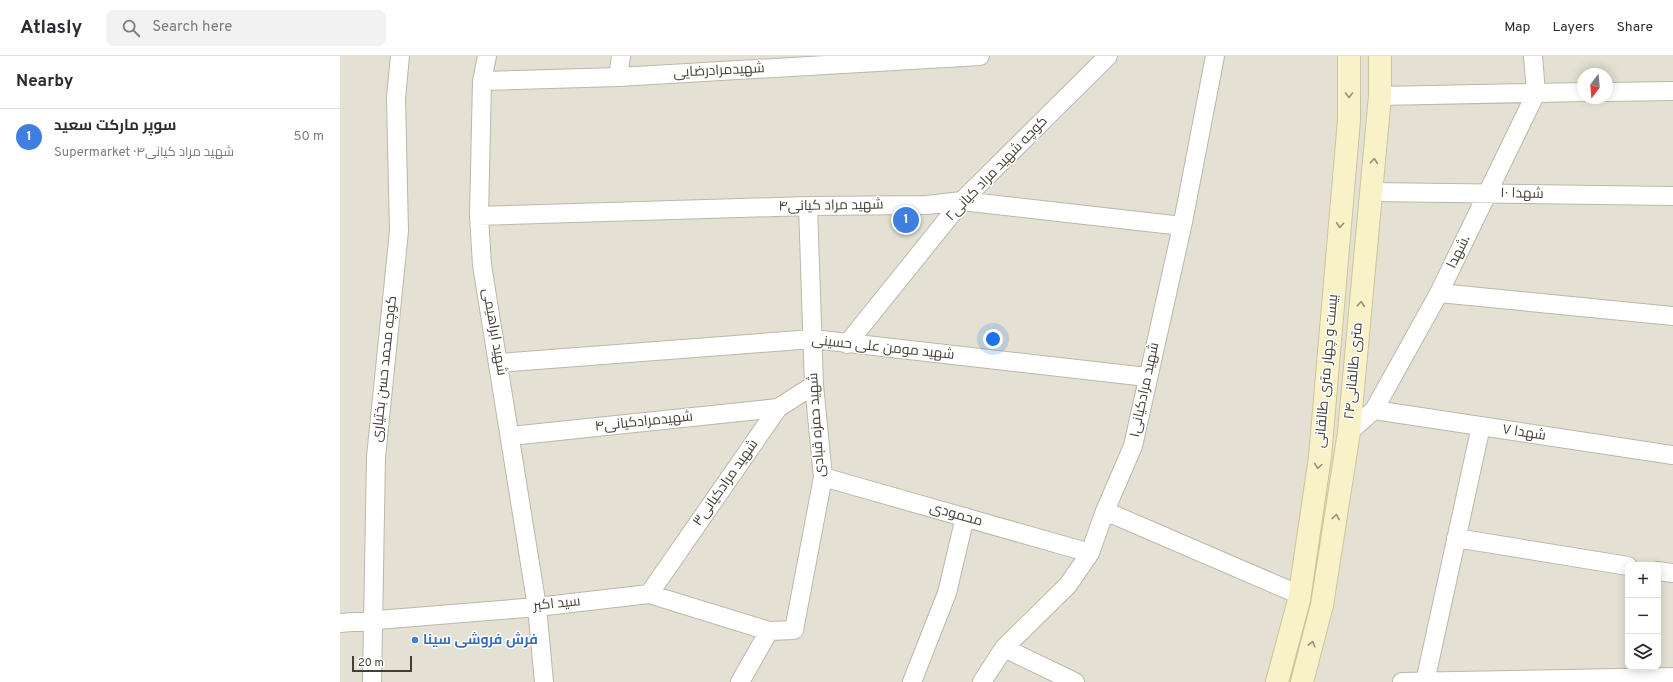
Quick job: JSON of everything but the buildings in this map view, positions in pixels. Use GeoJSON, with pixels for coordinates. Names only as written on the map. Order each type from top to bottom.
{"type":"FeatureCollection","features":[{"type":"Feature","properties":{"kind":"main road","name":"بیست و چهار متری طالقانی"},"geometry":{"type":"LineString","coordinates":[[1277,682],[1300,595],[1320,458],[1349,120],[1349,56]]}},
{"type":"Feature","properties":{"kind":"main road","name":"۲۴متری طالقانی"},"geometry":{"type":"LineString","coordinates":[[1302,682],[1322,605],[1349,432],[1380,96],[1380,56]]}},
{"type":"Feature","properties":{"kind":"street","name":"کوچه محمد حسن بختیاری"},"geometry":{"type":"LineString","coordinates":[[372,682],[376,457],[399,231],[396,98],[400,56]]}},
{"type":"Feature","properties":{"kind":"street","name":"شهید ابراهیمی"},"geometry":{"type":"LineString","coordinates":[[487,56],[482,81],[478,216],[482,265],[511,436],[537,607],[544,682]]}},
{"type":"Feature","properties":{"kind":"street"},"geometry":{"type":"LineString","coordinates":[[618,77],[621,56]]}},
{"type":"Feature","properties":{"kind":"street","name":"شهیدمرادرضایی"},"geometry":{"type":"LineString","coordinates":[[482,81],[618,77],[980,56]]}},
{"type":"Feature","properties":{"kind":"street","name":"کوچه شهید مراد کیانی۲"},"geometry":{"type":"LineString","coordinates":[[847,344],[962,201],[1108,56]]}},
{"type":"Feature","properties":{"kind":"street","name":"شهید مرادکیانی۱"},"geometry":{"type":"LineString","coordinates":[[982,682],[1004,648],[1068,585],[1090,553],[1105,511],[1133,446],[1147,377],[1182,226],[1216,56]]}},
{"type":"Feature","properties":{"kind":"street"},"geometry":{"type":"LineString","coordinates":[[1533,56],[1536,93]]}},
{"type":"Feature","properties":{"kind":"street"},"geometry":{"type":"LineString","coordinates":[[1613,92],[1673,91]]}},
{"type":"Feature","properties":{"kind":"street"},"geometry":{"type":"LineString","coordinates":[[1380,96],[1577,92]]}},
{"type":"Feature","properties":{"kind":"street","name":"شهدا."},"geometry":{"type":"LineString","coordinates":[[1349,432],[1374,410],[1439,293],[1536,93]]}},
{"type":"Feature","properties":{"kind":"street","name":"شهدا ۱۰"},"geometry":{"type":"LineString","coordinates":[[1371,192],[1673,196]]}},
{"type":"Feature","properties":{"kind":"street","name":"شهید مراد کیانی۴"},"geometry":{"type":"LineString","coordinates":[[478,216],[927,204],[962,201],[1182,226]]}},
{"type":"Feature","properties":{"kind":"street","name":"شهید حمزه قبادی"},"geometry":{"type":"LineString","coordinates":[[769,631],[794,630],[823,477],[814,385],[808,206]]}},
{"type":"Feature","properties":{"kind":"street"},"geometry":{"type":"LineString","coordinates":[[1439,293],[1673,316]]}},
{"type":"Feature","properties":{"kind":"street","name":"شهید مومن علی حسینی"},"geometry":{"type":"LineString","coordinates":[[499,363],[813,339],[1147,377]]}},
{"type":"Feature","properties":{"kind":"street","name":"شهید مرادکیانی۳"},"geometry":{"type":"LineString","coordinates":[[649,594],[778,408],[814,385]]}},
{"type":"Feature","properties":{"kind":"street","name":"شهیدمرادکیانی۴"},"geometry":{"type":"LineString","coordinates":[[511,436],[778,408]]}},
{"type":"Feature","properties":{"kind":"street","name":"شهدا ۷"},"geometry":{"type":"LineString","coordinates":[[1374,410],[1673,455]]}},
{"type":"Feature","properties":{"kind":"street"},"geometry":{"type":"LineString","coordinates":[[1425,682],[1481,426]]}},
{"type":"Feature","properties":{"kind":"street","name":"محمودی"},"geometry":{"type":"LineString","coordinates":[[823,477],[1090,553]]}},
{"type":"Feature","properties":{"kind":"street"},"geometry":{"type":"LineString","coordinates":[[1105,511],[1300,595]]}},
{"type":"Feature","properties":{"kind":"street"},"geometry":{"type":"LineString","coordinates":[[912,682],[947,594],[965,517]]}},
{"type":"Feature","properties":{"kind":"street"},"geometry":{"type":"LineString","coordinates":[[1456,538],[1625,566]]}},
{"type":"Feature","properties":{"kind":"street"},"geometry":{"type":"LineString","coordinates":[[1661,571],[1673,573]]}},
{"type":"Feature","properties":{"kind":"street","name":"سید اکبر"},"geometry":{"type":"LineString","coordinates":[[340,623],[537,607],[649,594],[769,631]]}},
{"type":"Feature","properties":{"kind":"street"},"geometry":{"type":"LineString","coordinates":[[740,682],[769,631]]}},
{"type":"Feature","properties":{"kind":"street"},"geometry":{"type":"LineString","coordinates":[[1004,648],[1075,682]]}},
{"type":"Feature","properties":{"kind":"street"},"geometry":{"type":"LineString","coordinates":[[1402,682],[1673,677]]}},
{"type":"Feature","properties":{"kind":"shaded area"},"geometry":{"type":"Polygon","coordinates":[[[340,56],[1673,56],[1673,682],[340,682],[340,56]]]}},
{"type":"Feature","properties":{"kind":"place","name":"سوپر مارکت سعید"},"geometry":{"type":"Point","coordinates":[906,220]}},
{"type":"Feature","properties":{"kind":"place","name":"فرش فروشی سینا"},"geometry":{"type":"Point","coordinates":[415,640]}}]}
